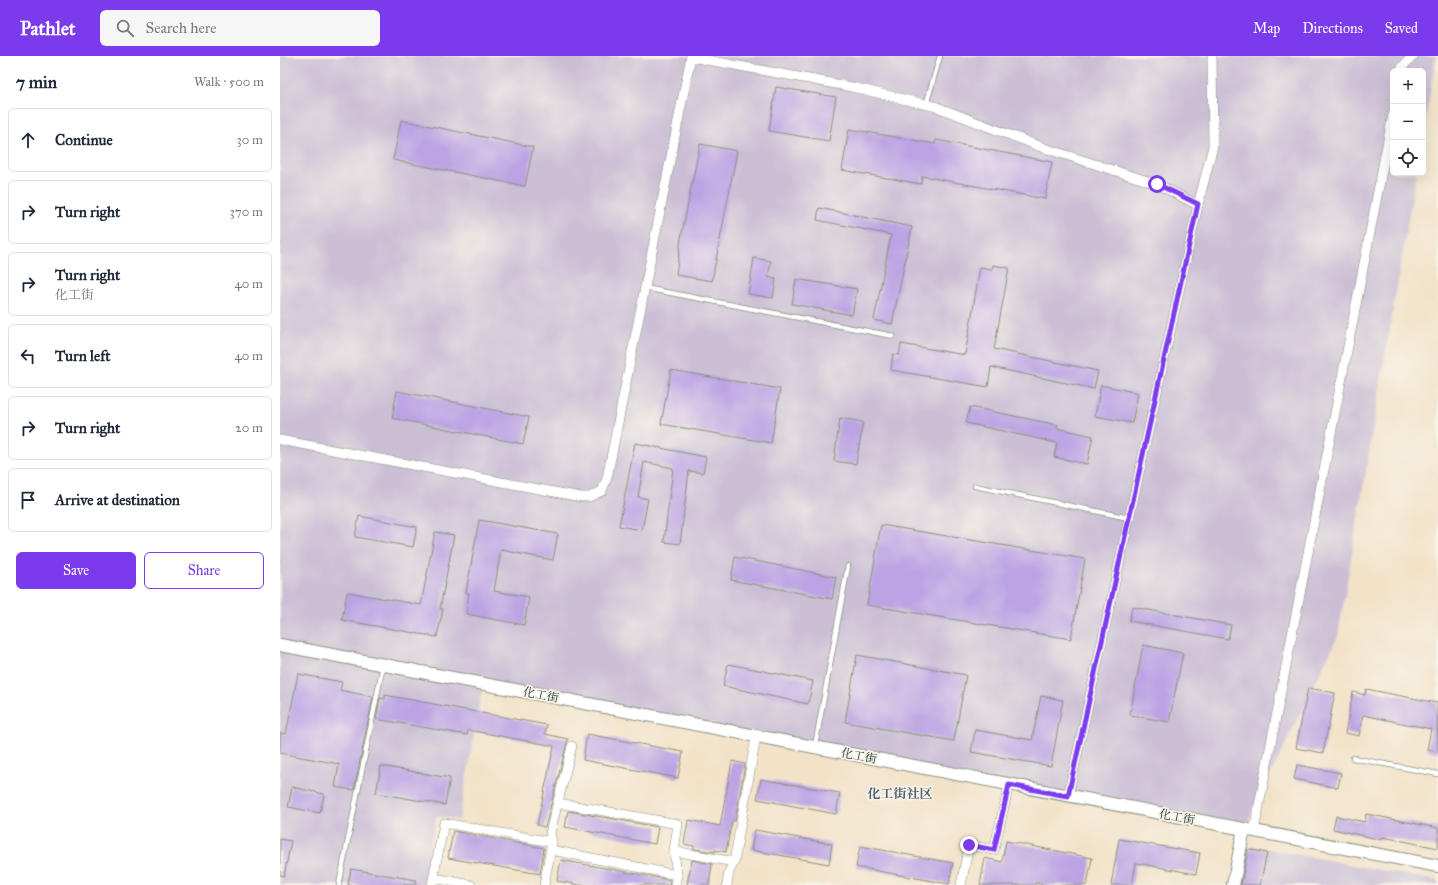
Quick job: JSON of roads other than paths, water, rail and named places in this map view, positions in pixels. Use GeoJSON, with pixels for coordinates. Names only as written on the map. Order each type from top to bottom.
{"type":"FeatureCollection","features":[{"type":"Feature","properties":{"kind":"street"},"geometry":{"type":"LineString","coordinates":[[280,440],[581,497],[596,495],[602,491],[606,485],[691,56],[852,87],[926,105],[1044,148],[1157,184],[1198,204]]}},
{"type":"Feature","properties":{"kind":"street"},"geometry":{"type":"LineString","coordinates":[[1068,796],[1198,204],[1213,146],[1212,56]]}},
{"type":"Feature","properties":{"kind":"street"},"geometry":{"type":"LineString","coordinates":[[1402,68],[1413,56]]}},
{"type":"Feature","properties":{"kind":"street"},"geometry":{"type":"LineString","coordinates":[[1233,885],[1249,830],[1390,129]]}},
{"type":"Feature","properties":{"kind":"street","name":"化工街"},"geometry":{"type":"LineString","coordinates":[[280,645],[1438,866]]}},
{"type":"Feature","properties":{"kind":"street"},"geometry":{"type":"LineString","coordinates":[[727,885],[729,872],[734,862],[756,737]]}},
{"type":"Feature","properties":{"kind":"street"},"geometry":{"type":"LineString","coordinates":[[544,885],[552,846],[550,833],[572,746]]}},
{"type":"Feature","properties":{"kind":"street"},"geometry":{"type":"LineString","coordinates":[[961,885],[969,845],[994,850],[1009,785]]}},
{"type":"Feature","properties":{"kind":"street"},"geometry":{"type":"LineString","coordinates":[[558,803],[678,824],[674,851],[677,875],[675,885]]}},
{"type":"Feature","properties":{"kind":"street"},"geometry":{"type":"LineString","coordinates":[[471,885],[433,882],[444,823],[677,875]]}},
{"type":"Feature","properties":{"kind":"street"},"geometry":{"type":"LineString","coordinates":[[674,851],[734,862]]}},
{"type":"Feature","properties":{"kind":"lane"},"geometry":{"type":"LineString","coordinates":[[926,105],[940,56]]}},
{"type":"Feature","properties":{"kind":"lane"},"geometry":{"type":"LineString","coordinates":[[645,288],[893,336]]}},
{"type":"Feature","properties":{"kind":"lane"},"geometry":{"type":"LineString","coordinates":[[975,486],[1129,518]]}},
{"type":"Feature","properties":{"kind":"lane"},"geometry":{"type":"LineString","coordinates":[[815,748],[848,566]]}},
{"type":"Feature","properties":{"kind":"lane"},"geometry":{"type":"LineString","coordinates":[[340,885],[383,665]]}},
{"type":"Feature","properties":{"kind":"lane"},"geometry":{"type":"LineString","coordinates":[[1353,758],[1438,774]]}},
{"type":"Feature","properties":{"kind":"district","name":"化工街社区"},"geometry":{"type":"Point","coordinates":[900,794]}}]}
